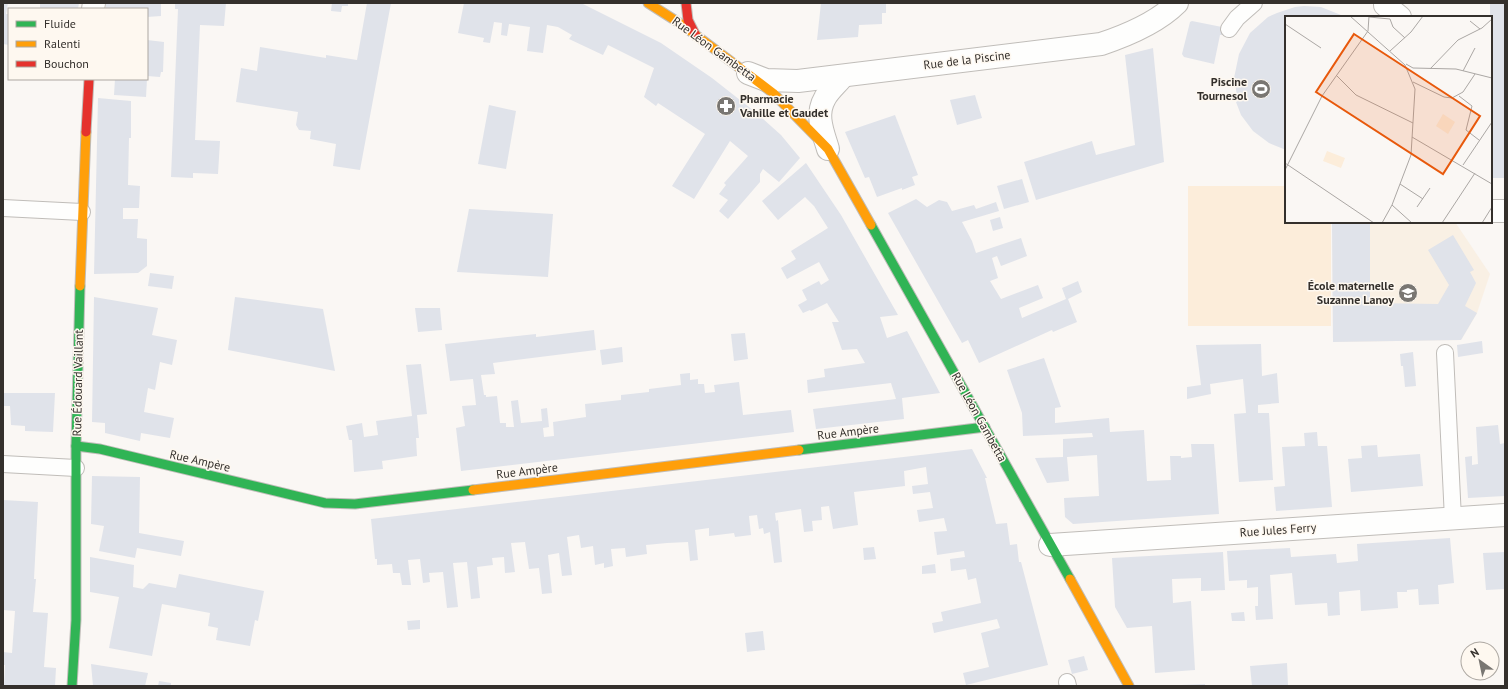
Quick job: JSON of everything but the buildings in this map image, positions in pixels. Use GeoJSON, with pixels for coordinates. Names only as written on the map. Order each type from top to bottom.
{"type":"FeatureCollection","features":[{"type":"Feature","properties":{"kind":"street","name":"Rue Léon Gambetta"},"geometry":{"type":"LineString","coordinates":[[648,3],[748,73],[792,112],[828,149]]}},
{"type":"Feature","properties":{"kind":"street"},"geometry":{"type":"LineString","coordinates":[[686,3],[690,27],[696,36]]}},
{"type":"Feature","properties":{"kind":"street","name":"Rue de la Piscine"},"geometry":{"type":"LineString","coordinates":[[748,73],[766,80],[798,81],[1101,44],[1136,30],[1158,18],[1177,3]]}},
{"type":"Feature","properties":{"kind":"street","name":"Rue Léon Gambetta"},"geometry":{"type":"LineString","coordinates":[[843,76],[825,97],[819,118],[828,149],[1129,686]]}},
{"type":"Feature","properties":{"kind":"street","name":"Rue Édouard Vaillant"},"geometry":{"type":"LineString","coordinates":[[72,686],[76,633],[77,547],[75,514],[82,212],[89,80]]}},
{"type":"Feature","properties":{"kind":"street"},"geometry":{"type":"LineString","coordinates":[[1492,211],[1505,211]]}},
{"type":"Feature","properties":{"kind":"street","name":"Rue Ampère"},"geometry":{"type":"LineString","coordinates":[[76,446],[100,449],[325,503],[355,504],[985,427]]}},
{"type":"Feature","properties":{"kind":"street","name":"Rue Jules Ferry"},"geometry":{"type":"LineString","coordinates":[[1050,545],[1505,515]]}},
{"type":"Feature","properties":{"kind":"lane"},"geometry":{"type":"LineString","coordinates":[[1229,29],[1237,18],[1254,3]]}},
{"type":"Feature","properties":{"kind":"lane"},"geometry":{"type":"LineString","coordinates":[[3,208],[82,212]]}},
{"type":"Feature","properties":{"kind":"lane"},"geometry":{"type":"LineString","coordinates":[[1445,353],[1453,519]]}},
{"type":"Feature","properties":{"kind":"lane"},"geometry":{"type":"LineString","coordinates":[[3,464],[76,468]]}},
{"type":"Feature","properties":{"kind":"shaded area"},"geometry":{"type":"Polygon","coordinates":[[[1188,186],[1285,186],[1285,223],[1331,223],[1331,326],[1188,326],[1188,186]]]}},
{"type":"Feature","properties":{"kind":"shaded area","name":"École maternelle Suzanne Lanoy"},"geometry":{"type":"Polygon","coordinates":[[[1332,223],[1456,223],[1490,274],[1477,313],[1461,340],[1333,342],[1332,223]]]}},
{"type":"Feature","properties":{"kind":"traffic: fast"},"geometry":{"type":"LineString","coordinates":[[871,225],[1070,579]]}},
{"type":"Feature","properties":{"kind":"traffic: fast"},"geometry":{"type":"LineString","coordinates":[[72,686],[76,620],[76,446],[80,286]]}},
{"type":"Feature","properties":{"kind":"traffic: fast"},"geometry":{"type":"LineString","coordinates":[[799,450],[985,427]]}},
{"type":"Feature","properties":{"kind":"traffic: fast"},"geometry":{"type":"LineString","coordinates":[[76,446],[100,449],[325,503],[355,504],[473,490]]}},
{"type":"Feature","properties":{"kind":"traffic: slow"},"geometry":{"type":"LineString","coordinates":[[648,3],[681,24],[773,93],[828,149],[871,225]]}},
{"type":"Feature","properties":{"kind":"traffic: slow"},"geometry":{"type":"LineString","coordinates":[[80,286],[86,132]]}},
{"type":"Feature","properties":{"kind":"traffic: slow"},"geometry":{"type":"LineString","coordinates":[[473,490],[799,450]]}},
{"type":"Feature","properties":{"kind":"traffic: slow"},"geometry":{"type":"LineString","coordinates":[[1070,579],[1129,686]]}},
{"type":"Feature","properties":{"kind":"traffic: jam"},"geometry":{"type":"LineString","coordinates":[[686,3],[688,20],[696,36]]}},
{"type":"Feature","properties":{"kind":"traffic: jam"},"geometry":{"type":"LineString","coordinates":[[86,132],[89,80]]}},
{"type":"Feature","properties":{"kind":"place","name":"Piscine Tournesol"},"geometry":{"type":"Point","coordinates":[1261,89]}},
{"type":"Feature","properties":{"kind":"place","name":"Pharmacie Vahille et Gaudet"},"geometry":{"type":"Point","coordinates":[726,106]}},
{"type":"Feature","properties":{"kind":"place","name":"École maternelle Suzanne Lanoy"},"geometry":{"type":"Point","coordinates":[1408,293]}}]}
